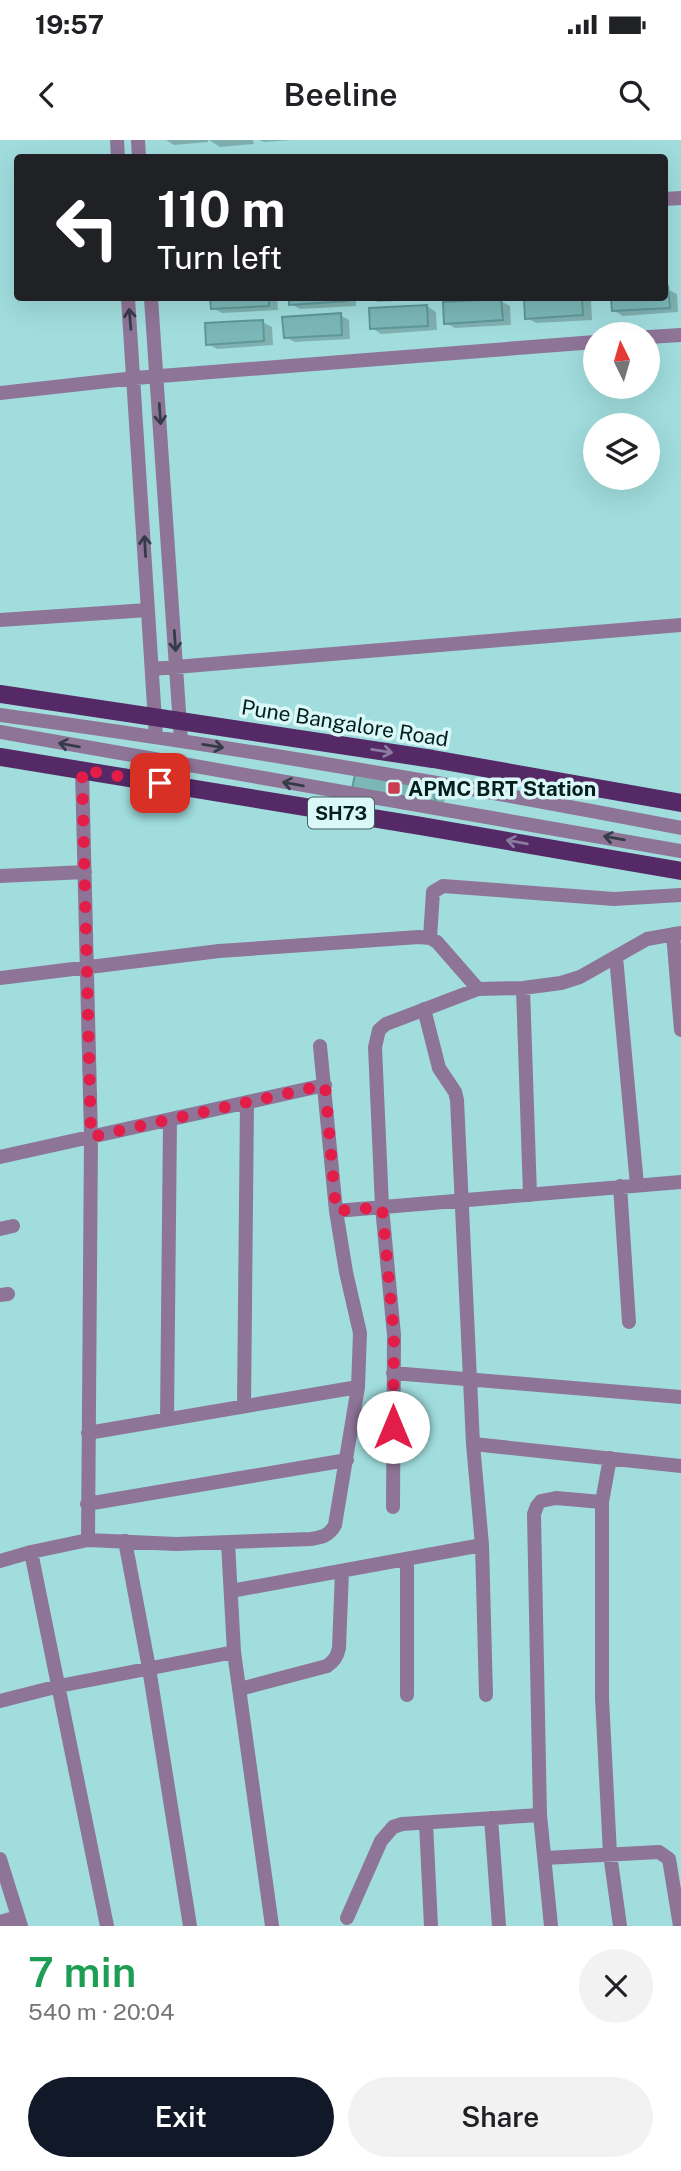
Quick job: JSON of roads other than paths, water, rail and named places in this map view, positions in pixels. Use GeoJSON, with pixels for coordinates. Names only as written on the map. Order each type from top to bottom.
{"type":"FeatureCollection","features":[{"type":"Feature","properties":{"kind":"main road","name":"Pune Bangalore Road"},"geometry":{"type":"LineString","coordinates":[[0,694],[445,761],[681,803]]}},
{"type":"Feature","properties":{"kind":"main road","name":"SH73"},"geometry":{"type":"LineString","coordinates":[[0,757],[681,871]]}},
{"type":"Feature","properties":{"kind":"street"},"geometry":{"type":"LineString","coordinates":[[128,301],[156,737]]}},
{"type":"Feature","properties":{"kind":"street"},"geometry":{"type":"LineString","coordinates":[[151,301],[181,741]]}},
{"type":"Feature","properties":{"kind":"street"},"geometry":{"type":"LineString","coordinates":[[660,336],[681,335]]}},
{"type":"Feature","properties":{"kind":"street"},"geometry":{"type":"LineString","coordinates":[[0,393],[135,378],[583,343]]}},
{"type":"Feature","properties":{"kind":"street"},"geometry":{"type":"LineString","coordinates":[[0,620],[148,610]]}},
{"type":"Feature","properties":{"kind":"street"},"geometry":{"type":"LineString","coordinates":[[152,669],[681,625]]}},
{"type":"Feature","properties":{"kind":"street"},"geometry":{"type":"LineString","coordinates":[[0,715],[156,737],[439,783],[681,828]]}},
{"type":"Feature","properties":{"kind":"street"},"geometry":{"type":"LineString","coordinates":[[0,732],[681,851]]}},
{"type":"Feature","properties":{"kind":"street"},"geometry":{"type":"LineString","coordinates":[[82,770],[91,1137],[88,1540]]}},
{"type":"Feature","properties":{"kind":"street"},"geometry":{"type":"LineString","coordinates":[[0,876],[85,872]]}},
{"type":"Feature","properties":{"kind":"street"},"geometry":{"type":"LineString","coordinates":[[430,938],[433,892],[443,886],[614,900],[681,895]]}},
{"type":"Feature","properties":{"kind":"street"},"geometry":{"type":"LineString","coordinates":[[393,1507],[394,1335],[382,1207],[376,1037],[379,1030],[386,1024],[478,989],[523,988],[561,983],[580,977],[647,940],[677,934],[681,1030]]}},
{"type":"Feature","properties":{"kind":"street"},"geometry":{"type":"LineString","coordinates":[[0,978],[219,951],[419,937],[430,938],[447,951],[478,989]]}},
{"type":"Feature","properties":{"kind":"street"},"geometry":{"type":"LineString","coordinates":[[617,957],[637,1185]]}},
{"type":"Feature","properties":{"kind":"street"},"geometry":{"type":"LineString","coordinates":[[523,988],[530,1195]]}},
{"type":"Feature","properties":{"kind":"street"},"geometry":{"type":"LineString","coordinates":[[424,1009],[439,1068],[455,1092],[457,1100],[473,1444],[482,1545],[486,1695]]}},
{"type":"Feature","properties":{"kind":"street"},"geometry":{"type":"LineString","coordinates":[[0,1561],[88,1540],[176,1544],[311,1539],[328,1535],[335,1525],[358,1387],[360,1333],[336,1211],[320,1046]]}},
{"type":"Feature","properties":{"kind":"street"},"geometry":{"type":"LineString","coordinates":[[0,1157],[325,1085]]}},
{"type":"Feature","properties":{"kind":"street"},"geometry":{"type":"LineString","coordinates":[[244,1406],[247,1102]]}},
{"type":"Feature","properties":{"kind":"street"},"geometry":{"type":"LineString","coordinates":[[167,1419],[170,1119]]}},
{"type":"Feature","properties":{"kind":"street"},"geometry":{"type":"LineString","coordinates":[[336,1211],[681,1182]]}},
{"type":"Feature","properties":{"kind":"street"},"geometry":{"type":"LineString","coordinates":[[620,1186],[629,1322]]}},
{"type":"Feature","properties":{"kind":"street"},"geometry":{"type":"LineString","coordinates":[[393,1373],[681,1397]]}},
{"type":"Feature","properties":{"kind":"street"},"geometry":{"type":"LineString","coordinates":[[88,1433],[358,1387]]}},
{"type":"Feature","properties":{"kind":"street"},"geometry":{"type":"LineString","coordinates":[[473,1444],[681,1466]]}},
{"type":"Feature","properties":{"kind":"street"},"geometry":{"type":"LineString","coordinates":[[610,1458],[601,1502],[602,1698],[610,1854],[620,1926]]}},
{"type":"Feature","properties":{"kind":"street"},"geometry":{"type":"LineString","coordinates":[[87,1504],[347,1460]]}},
{"type":"Feature","properties":{"kind":"street"},"geometry":{"type":"LineString","coordinates":[[551,1926],[541,1815],[534,1514],[537,1506],[548,1499],[601,1502]]}},
{"type":"Feature","properties":{"kind":"street"},"geometry":{"type":"LineString","coordinates":[[125,1541],[149,1668],[190,1926]]}},
{"type":"Feature","properties":{"kind":"street"},"geometry":{"type":"LineString","coordinates":[[228,1543],[234,1652],[272,1926]]}},
{"type":"Feature","properties":{"kind":"street"},"geometry":{"type":"LineString","coordinates":[[231,1591],[482,1545]]}},
{"type":"Feature","properties":{"kind":"street"},"geometry":{"type":"LineString","coordinates":[[31,1552],[107,1926]]}},
{"type":"Feature","properties":{"kind":"street"},"geometry":{"type":"LineString","coordinates":[[407,1559],[407,1695]]}},
{"type":"Feature","properties":{"kind":"street"},"geometry":{"type":"LineString","coordinates":[[240,1689],[327,1666],[333,1662],[339,1648],[342,1571]]}},
{"type":"Feature","properties":{"kind":"street"},"geometry":{"type":"LineString","coordinates":[[0,1701],[59,1686],[234,1652]]}},
{"type":"Feature","properties":{"kind":"street"},"geometry":{"type":"LineString","coordinates":[[346,1917],[386,1833],[393,1827],[426,1822],[541,1815]]}},
{"type":"Feature","properties":{"kind":"street"},"geometry":{"type":"LineString","coordinates":[[491,1818],[499,1926]]}},
{"type":"Feature","properties":{"kind":"street"},"geometry":{"type":"LineString","coordinates":[[426,1822],[431,1926]]}},
{"type":"Feature","properties":{"kind":"street"},"geometry":{"type":"LineString","coordinates":[[545,1858],[653,1852],[664,1854],[669,1859],[680,1926]]}},
{"type":"Feature","properties":{"kind":"street"},"geometry":{"type":"LineString","coordinates":[[0,1858],[20,1922],[0,1923]]}},
{"type":"Feature","properties":{"kind":"place","name":"APMC BRT Station"},"geometry":{"type":"Point","coordinates":[394,788]}}]}
